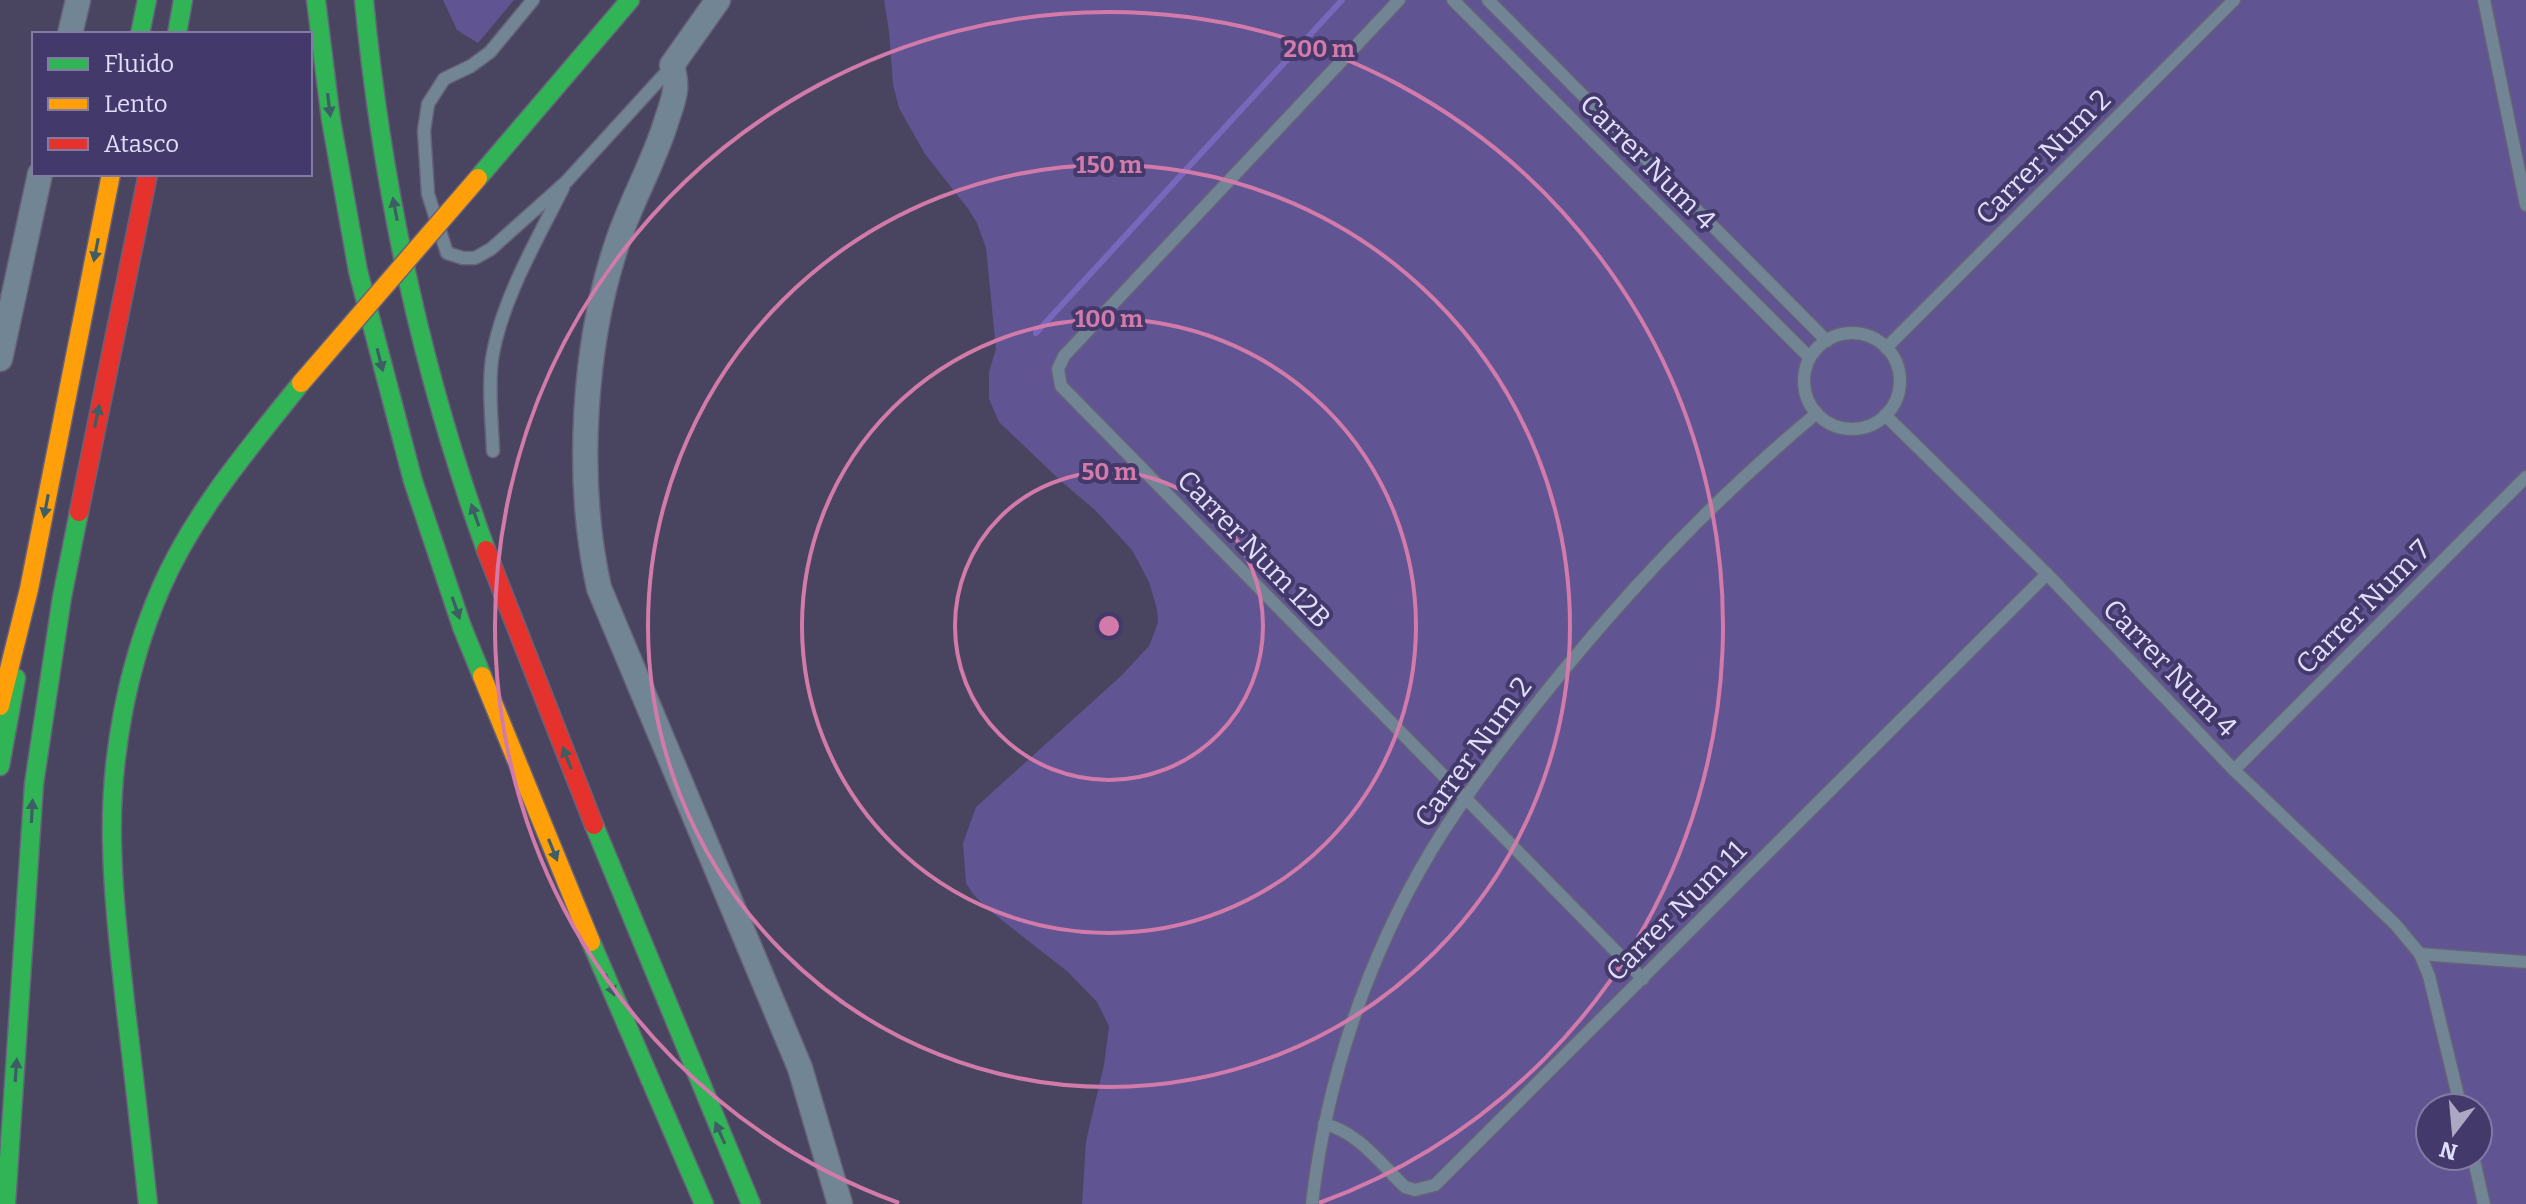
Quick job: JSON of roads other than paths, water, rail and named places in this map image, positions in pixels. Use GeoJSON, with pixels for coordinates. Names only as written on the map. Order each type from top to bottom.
{"type":"FeatureCollection","features":[{"type":"Feature","properties":{"kind":"main road"},"geometry":{"type":"LineString","coordinates":[[140,32],[147,0]]}},
{"type":"Feature","properties":{"kind":"main road"},"geometry":{"type":"LineString","coordinates":[[177,32],[183,0]]}},
{"type":"Feature","properties":{"kind":"main road"},"geometry":{"type":"LineString","coordinates":[[316,0],[331,120],[358,271],[413,481],[462,627],[579,913],[704,1204]]}},
{"type":"Feature","properties":{"kind":"main road"},"geometry":{"type":"LineString","coordinates":[[364,0],[377,116],[399,233],[426,351],[456,459],[507,606],[626,909],[751,1204]]}},
{"type":"Feature","properties":{"kind":"main road"},"geometry":{"type":"LineString","coordinates":[[148,1204],[119,944],[112,841],[115,767],[128,693],[142,636],[162,585],[197,522],[233,469],[301,383],[630,0]]}},
{"type":"Feature","properties":{"kind":"main road"},"geometry":{"type":"LineString","coordinates":[[0,706],[29,589],[111,176]]}},
{"type":"Feature","properties":{"kind":"main road"},"geometry":{"type":"LineString","coordinates":[[13,820],[148,176]]}},
{"type":"Feature","properties":{"kind":"main road"},"geometry":{"type":"LineString","coordinates":[[0,766],[29,589]]}},
{"type":"Feature","properties":{"kind":"main road"},"geometry":{"type":"LineString","coordinates":[[6,1204],[34,784],[62,597]]}},
{"type":"Feature","properties":{"kind":"street"},"geometry":{"type":"LineString","coordinates":[[70,32],[78,0]]}},
{"type":"Feature","properties":{"kind":"street"},"geometry":{"type":"LineString","coordinates":[[718,0],[672,65],[676,89],[661,140],[628,214],[600,303],[589,385],[586,476],[590,550],[599,588],[800,1068],[840,1204]]}},
{"type":"Feature","properties":{"kind":"street"},"geometry":{"type":"LineString","coordinates":[[0,359],[40,176]]}},
{"type":"Feature","properties":{"kind":"lane"},"geometry":{"type":"LineString","coordinates":[[533,0],[490,52],[471,66],[444,79],[428,104],[424,131],[428,194],[447,253],[475,258],[491,249],[566,182],[672,65]]}},
{"type":"Feature","properties":{"kind":"lane","name":"Carrer Num 12B"},"geometry":{"type":"LineString","coordinates":[[1399,0],[1064,356],[1058,369],[1061,386],[1643,979]]}},
{"type":"Feature","properties":{"kind":"lane","name":"Carrer Num 4"},"geometry":{"type":"LineString","coordinates":[[1453,0],[1810,358]]}},
{"type":"Feature","properties":{"kind":"lane","name":"Carrer Num 4"},"geometry":{"type":"LineString","coordinates":[[1488,0],[1827,341]]}},
{"type":"Feature","properties":{"kind":"lane","name":"Carrer Num 2"},"geometry":{"type":"LineString","coordinates":[[1886,348],[2234,0]]}},
{"type":"Feature","properties":{"kind":"lane"},"geometry":{"type":"LineString","coordinates":[[2484,0],[2526,205]]}},
{"type":"Feature","properties":{"kind":"lane"},"geometry":{"type":"LineString","coordinates":[[493,451],[493,358],[506,309],[534,244],[566,182]]}},
{"type":"Feature","properties":{"kind":"lane"},"geometry":{"type":"LineString","coordinates":[[1847,334],[1862,334],[1877,340],[1897,364],[1899,395],[1885,415],[1866,427],[1850,429],[1834,426],[1817,413],[1805,390],[1805,374],[1810,358],[1827,341],[1847,334]]}},
{"type":"Feature","properties":{"kind":"lane","name":"Carrer Num 2"},"geometry":{"type":"LineString","coordinates":[[1312,1204],[1324,1124],[1343,1054],[1378,953],[1424,863],[1465,799],[1524,719],[1612,611],[1721,498],[1817,413]]}},
{"type":"Feature","properties":{"kind":"lane","name":"Carrer Num 4"},"geometry":{"type":"LineString","coordinates":[[1885,415],[2047,574],[2234,770],[2395,924],[2420,954]]}},
{"type":"Feature","properties":{"kind":"lane","name":"Carrer Num 7"},"geometry":{"type":"LineString","coordinates":[[2234,770],[2526,477]]}},
{"type":"Feature","properties":{"kind":"lane","name":"Carrer Num 11"},"geometry":{"type":"LineString","coordinates":[[1324,1124],[1350,1134],[1405,1187],[1415,1190],[1435,1185],[2047,574]]}},
{"type":"Feature","properties":{"kind":"lane"},"geometry":{"type":"LineString","coordinates":[[2457,1092],[2429,976],[2420,954],[2526,962]]}},
{"type":"Feature","properties":{"kind":"lane"},"geometry":{"type":"LineString","coordinates":[[2477,1172],[2484,1204]]}},
{"type":"Feature","properties":{"kind":"waterway"},"geometry":{"type":"LineString","coordinates":[[1036,333],[1342,0]]}}]}
